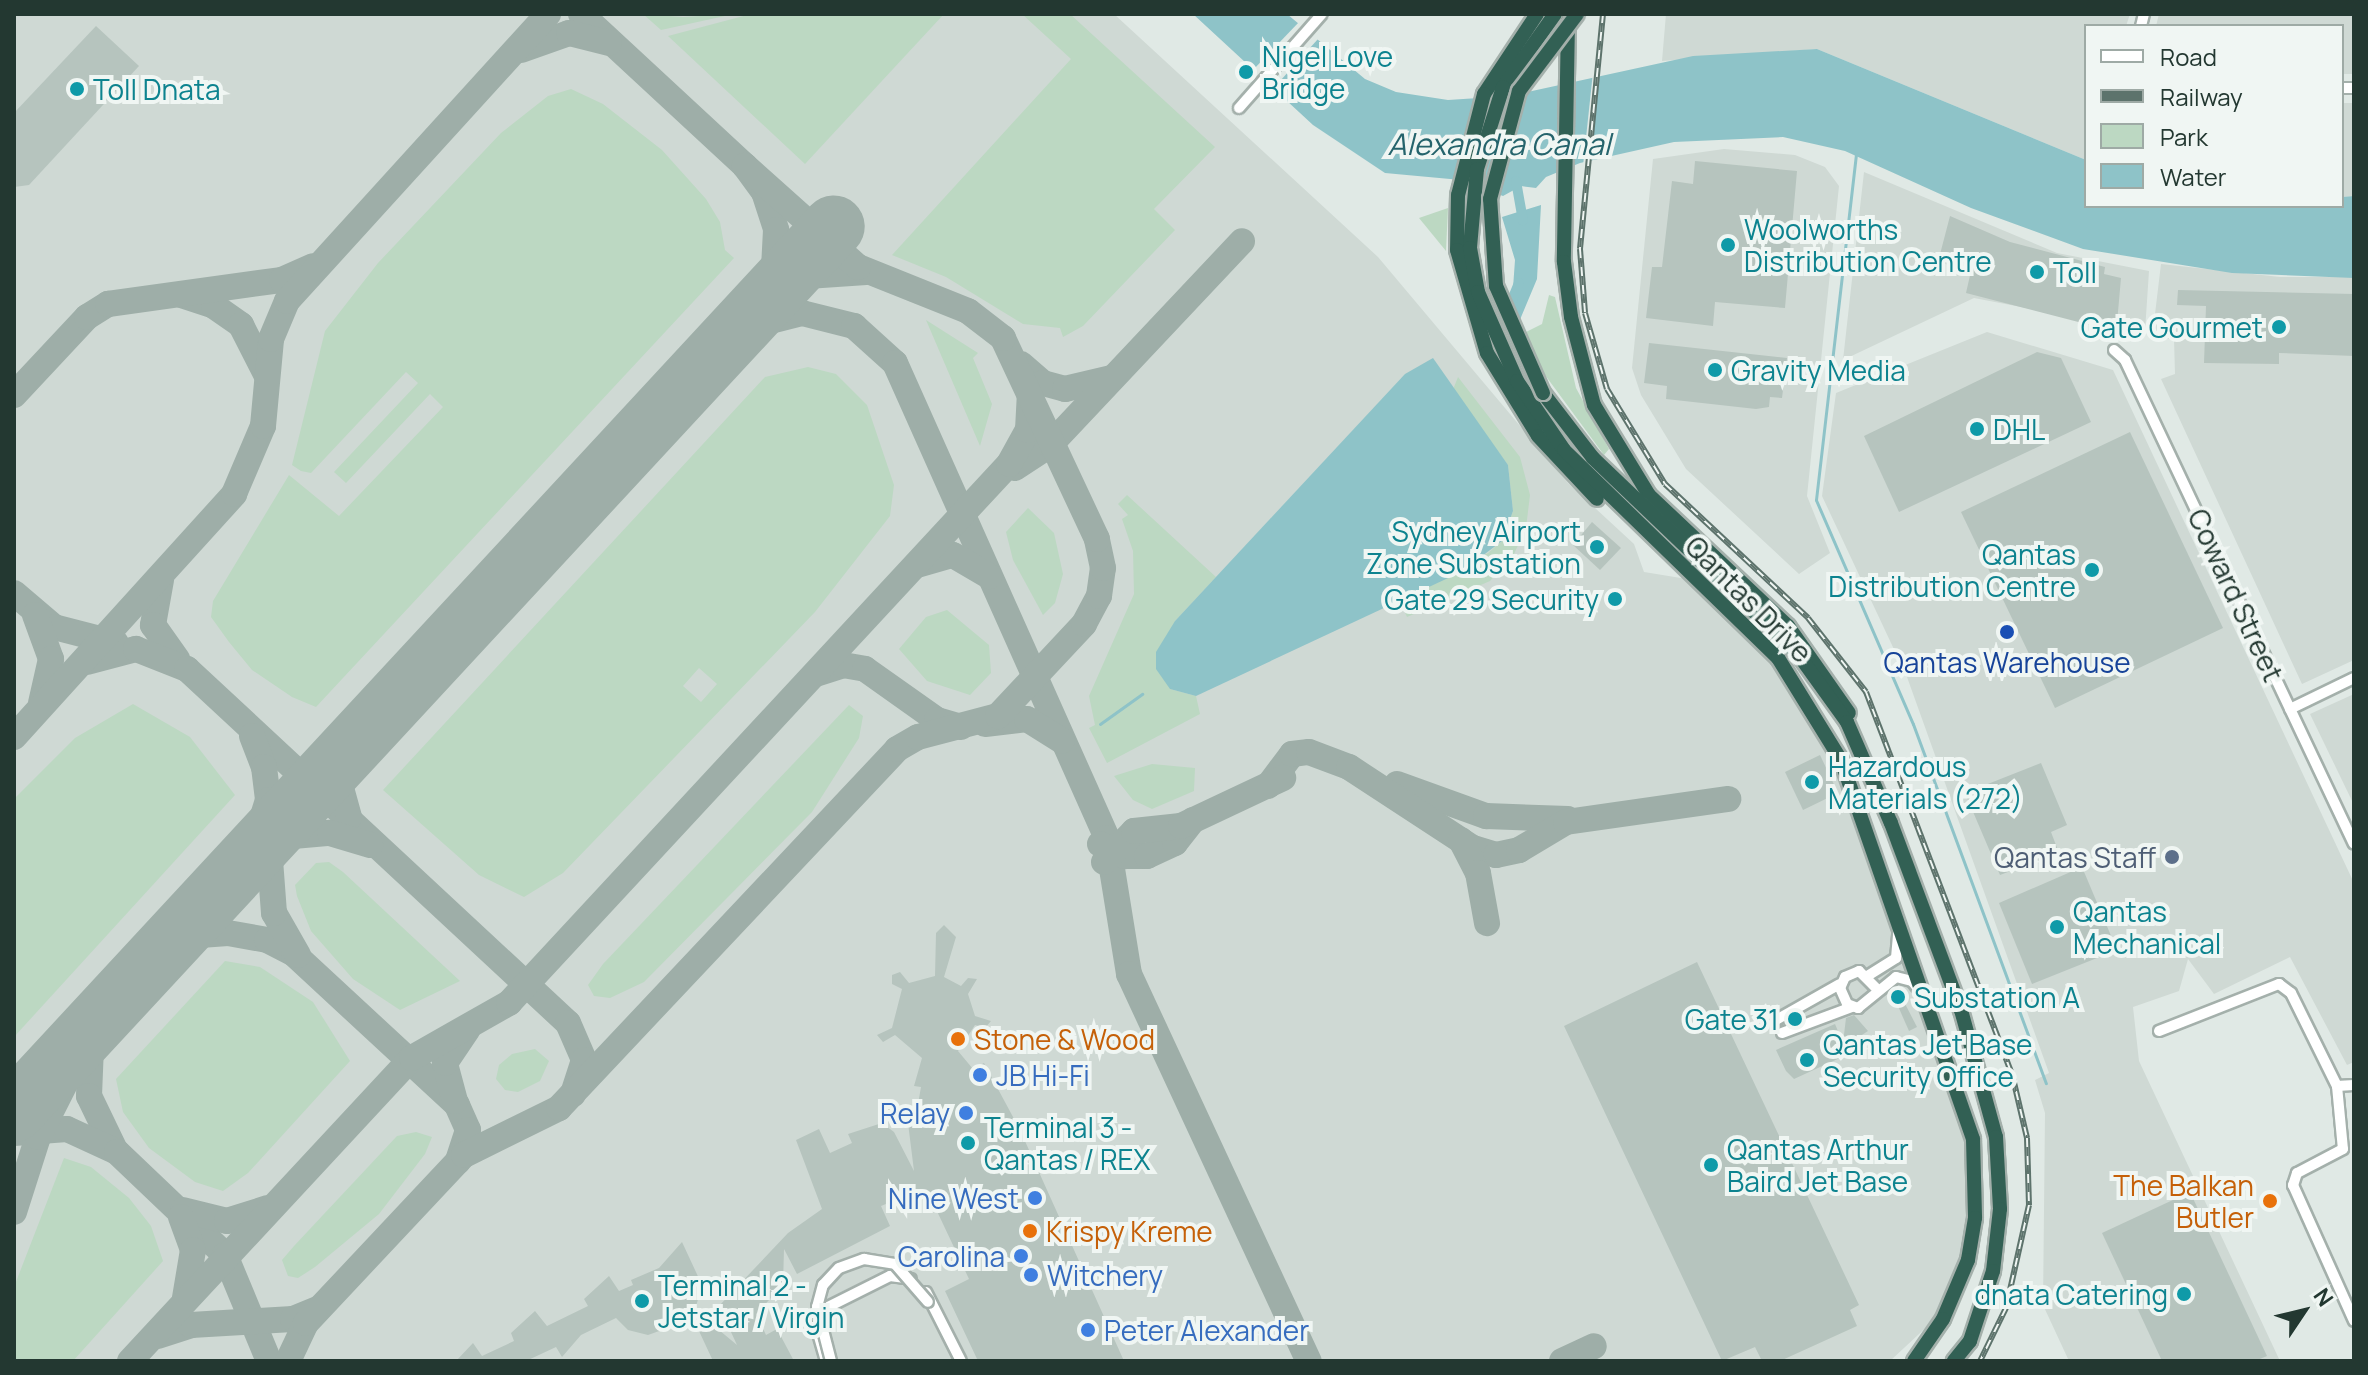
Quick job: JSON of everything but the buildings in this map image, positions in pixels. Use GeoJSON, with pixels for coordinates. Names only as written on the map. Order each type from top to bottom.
{"type":"FeatureCollection","features":[{"type":"Feature","properties":{"kind":"highway"},"geometry":{"type":"LineString","coordinates":[[1524,406],[1467,302],[1456,221],[1468,145],[1484,94],[1537,14]]}},
{"type":"Feature","properties":{"kind":"highway","name":"Qantas Drive"},"geometry":{"type":"LineString","coordinates":[[1555,14],[1503,87],[1477,169],[1469,226],[1478,292],[1524,406],[1592,482],[1778,658],[1820,717],[1894,908],[1973,1139],[1975,1218],[1958,1288],[1916,1358]]}},
{"type":"Feature","properties":{"kind":"highway"},"geometry":{"type":"LineString","coordinates":[[1568,14],[1562,193],[1573,329],[1594,405],[1615,448],[1676,524],[1816,659],[1840,692],[1873,781]]}},
{"type":"Feature","properties":{"kind":"highway","name":"Qantas Drive"},"geometry":{"type":"LineString","coordinates":[[1577,14],[1519,91],[1490,199],[1496,286],[1543,393],[1593,458],[1798,654],[1843,716],[1873,781],[1961,1010],[1996,1137],[1997,1242],[1970,1341],[1954,1361]]}},
{"type":"Feature","properties":{"kind":"street"},"geometry":{"type":"LineString","coordinates":[[1239,108],[1322,14]]}},
{"type":"Feature","properties":{"kind":"street","name":"Coward Street"},"geometry":{"type":"LineString","coordinates":[[2114,350],[2125,360],[2354,844]]}},
{"type":"Feature","properties":{"kind":"street"},"geometry":{"type":"LineString","coordinates":[[2290,709],[2354,678]]}},
{"type":"Feature","properties":{"kind":"street"},"geometry":{"type":"LineString","coordinates":[[1869,975],[1897,956],[1894,908]]}},
{"type":"Feature","properties":{"kind":"street"},"geometry":{"type":"LineString","coordinates":[[1855,971],[1869,975],[1876,988],[1871,1003],[1786,1031],[1780,1018],[1841,982],[1855,971]]}},
{"type":"Feature","properties":{"kind":"street"},"geometry":{"type":"LineString","coordinates":[[1876,988],[1907,977],[1930,1009]]}},
{"type":"Feature","properties":{"kind":"street"},"geometry":{"type":"LineString","coordinates":[[1841,982],[1840,994],[1852,1007]]}},
{"type":"Feature","properties":{"kind":"street"},"geometry":{"type":"LineString","coordinates":[[2159,1031],[2279,984],[2291,993],[2337,1086],[2334,1103],[2343,1149],[2297,1173],[2293,1185],[2354,1321]]}},
{"type":"Feature","properties":{"kind":"street"},"geometry":{"type":"LineString","coordinates":[[2337,1086],[2354,1085]]}},
{"type":"Feature","properties":{"kind":"street"},"geometry":{"type":"LineString","coordinates":[[828,1361],[817,1325],[819,1296],[834,1271],[851,1262],[895,1264],[922,1290],[959,1361]]}},
{"type":"Feature","properties":{"kind":"street"},"geometry":{"type":"LineString","coordinates":[[828,1361],[819,1347],[818,1323],[826,1308],[890,1276],[914,1281],[935,1306],[959,1361]]}},
{"type":"Feature","properties":{"kind":"shaded area"},"geometry":{"type":"Polygon","coordinates":[[[14,14],[1114,14],[1378,257],[1568,483],[1634,544],[1644,572],[1687,579],[1774,662],[1833,759],[1966,1139],[1969,1215],[1962,1257],[1933,1321],[1890,1361],[14,1361],[14,14]]]}},
{"type":"Feature","properties":{"kind":"shaded area"},"geometry":{"type":"Polygon","coordinates":[[[1666,14],[2130,14],[2127,24],[2084,24],[2084,159],[1817,49],[1662,61],[1666,14]]]}},
{"type":"Feature","properties":{"kind":"shaded area"},"geometry":{"type":"Polygon","coordinates":[[[2159,14],[2354,14],[2354,74],[2344,74],[2344,24],[2156,24],[2159,14]]]}},
{"type":"Feature","properties":{"kind":"shaded area"},"geometry":{"type":"Polygon","coordinates":[[[2344,103],[2354,103],[2354,196],[2344,197],[2344,103]]]}},
{"type":"Feature","properties":{"kind":"shaded area"},"geometry":{"type":"Polygon","coordinates":[[[1724,149],[1795,155],[1825,167],[1839,186],[1807,496],[1830,553],[1799,574],[1686,469],[1641,395],[1632,368],[1653,159],[1724,149]]]}},
{"type":"Feature","properties":{"kind":"shaded area"},"geometry":{"type":"Polygon","coordinates":[[[1864,172],[2057,253],[2149,271],[2145,331],[1974,298],[1843,360],[1864,172]]]}},
{"type":"Feature","properties":{"kind":"shaded area"},"geometry":{"type":"Polygon","coordinates":[[[2161,264],[2280,277],[2354,277],[2354,660],[2302,684],[2161,379],[2175,374],[2174,339],[2152,339],[2161,264]]]}},
{"type":"Feature","properties":{"kind":"shaded area"},"geometry":{"type":"Polygon","coordinates":[[[1987,332],[2113,370],[2354,883],[2354,1062],[2347,1065],[2290,957],[2214,994],[2188,959],[2179,991],[2133,1007],[2139,1061],[2280,1361],[2069,1361],[2043,1305],[2045,1113],[2035,1080],[2049,1073],[1907,677],[1822,496],[1836,393],[1987,332]]]}},
{"type":"Feature","properties":{"kind":"shaded area"},"geometry":{"type":"Polygon","coordinates":[[[2354,694],[2354,805],[2310,714],[2354,694]]]}},
{"type":"Feature","properties":{"kind":"green space"},"geometry":{"type":"Polygon","coordinates":[[[643,14],[683,17],[734,14],[661,30],[643,14]]]}},
{"type":"Feature","properties":{"kind":"green space"},"geometry":{"type":"Polygon","coordinates":[[[751,14],[944,14],[805,164],[668,36],[751,14]]]}},
{"type":"Feature","properties":{"kind":"green space"},"geometry":{"type":"Polygon","coordinates":[[[1022,14],[1070,14],[1215,147],[1154,209],[1175,230],[1083,326],[1063,337],[1060,328],[1023,324],[946,277],[892,255],[1071,59],[1022,14]]]}},
{"type":"Feature","properties":{"kind":"green space"},"geometry":{"type":"Polygon","coordinates":[[[571,89],[603,104],[662,150],[706,199],[720,222],[725,250],[734,258],[316,707],[292,697],[252,670],[211,617],[213,601],[289,475],[339,516],[443,407],[430,394],[346,483],[334,472],[418,383],[406,372],[311,473],[301,471],[292,465],[325,331],[378,263],[501,133],[548,96],[571,89]]]}},
{"type":"Feature","properties":{"kind":"green space"},"geometry":{"type":"Polygon","coordinates":[[[1448,208],[1446,251],[1419,218],[1448,208]]]}},
{"type":"Feature","properties":{"kind":"green space"},"geometry":{"type":"Polygon","coordinates":[[[1549,295],[1555,297],[1576,388],[1609,449],[1604,455],[1545,375],[1524,333],[1542,324],[1549,295]]]}},
{"type":"Feature","properties":{"kind":"green space"},"geometry":{"type":"Polygon","coordinates":[[[926,320],[978,353],[973,358],[992,404],[980,446],[926,320]]]}},
{"type":"Feature","properties":{"kind":"green space"},"geometry":{"type":"Polygon","coordinates":[[[808,367],[836,374],[867,405],[894,485],[890,516],[815,612],[563,873],[524,897],[479,875],[383,790],[765,377],[808,367]],[[699,668],[683,686],[701,702],[717,684],[699,668]]]}},
{"type":"Feature","properties":{"kind":"green space"},"geometry":{"type":"Polygon","coordinates":[[[1458,377],[1520,457],[1530,495],[1526,528],[1514,554],[1490,581],[1407,617],[1399,600],[1488,553],[1502,541],[1513,511],[1508,465],[1452,392],[1458,377]]]}},
{"type":"Feature","properties":{"kind":"green space"},"geometry":{"type":"Polygon","coordinates":[[[1127,495],[1216,577],[1175,621],[1170,689],[1196,696],[1200,714],[1107,763],[1089,728],[1095,725],[1089,696],[1134,594],[1133,551],[1122,519],[1128,515],[1118,504],[1127,495]]]}},
{"type":"Feature","properties":{"kind":"green space"},"geometry":{"type":"Polygon","coordinates":[[[1028,508],[1054,533],[1063,574],[1055,603],[1043,615],[1013,560],[1006,532],[1028,508]]]}},
{"type":"Feature","properties":{"kind":"green space"},"geometry":{"type":"Polygon","coordinates":[[[947,610],[989,645],[991,673],[970,695],[927,681],[899,649],[926,617],[947,610]]]}},
{"type":"Feature","properties":{"kind":"green space"},"geometry":{"type":"Polygon","coordinates":[[[133,704],[190,737],[235,795],[14,1037],[14,799],[75,738],[133,704]]]}},
{"type":"Feature","properties":{"kind":"green space"},"geometry":{"type":"Polygon","coordinates":[[[849,705],[863,716],[859,738],[812,812],[644,982],[610,998],[594,996],[588,985],[603,964],[849,705]]]}},
{"type":"Feature","properties":{"kind":"green space"},"geometry":{"type":"Polygon","coordinates":[[[1152,764],[1195,768],[1194,791],[1152,809],[1133,800],[1114,776],[1152,764]]]}},
{"type":"Feature","properties":{"kind":"green space"},"geometry":{"type":"Polygon","coordinates":[[[329,862],[460,981],[400,1010],[353,979],[311,931],[297,896],[295,885],[316,863],[329,862]]]}},
{"type":"Feature","properties":{"kind":"green space"},"geometry":{"type":"Polygon","coordinates":[[[225,961],[260,967],[313,1002],[350,1061],[248,1173],[223,1191],[195,1182],[149,1148],[123,1112],[116,1079],[225,961]]]}},
{"type":"Feature","properties":{"kind":"green space"},"geometry":{"type":"Polygon","coordinates":[[[535,1049],[549,1061],[540,1081],[518,1092],[505,1090],[496,1079],[499,1065],[512,1054],[535,1049]]]}},
{"type":"Feature","properties":{"kind":"green space"},"geometry":{"type":"Polygon","coordinates":[[[416,1132],[432,1137],[425,1154],[379,1214],[315,1267],[298,1278],[288,1276],[282,1260],[294,1246],[397,1136],[416,1132]]]}},
{"type":"Feature","properties":{"kind":"green space"},"geometry":{"type":"Polygon","coordinates":[[[64,1158],[91,1167],[129,1198],[151,1226],[163,1261],[73,1361],[14,1361],[14,1287],[64,1158]]]}},
{"type":"Feature","properties":{"kind":"water","name":"Alexandra Canal"},"geometry":{"type":"Polygon","coordinates":[[[1193,14],[1287,14],[1365,79],[1396,92],[1448,100],[1509,96],[1693,56],[1817,49],[2084,159],[2084,208],[2344,208],[2344,197],[2354,196],[2354,278],[2232,273],[2083,249],[1971,208],[1845,151],[1783,137],[1674,142],[1580,163],[1546,177],[1536,188],[1521,186],[1503,196],[1461,180],[1385,173],[1313,125],[1193,14]]]}},
{"type":"Feature","properties":{"kind":"water"},"geometry":{"type":"Polygon","coordinates":[[[1541,205],[1537,279],[1519,322],[1512,302],[1515,260],[1502,217],[1541,205]]]}},
{"type":"Feature","properties":{"kind":"water"},"geometry":{"type":"Polygon","coordinates":[[[1433,358],[1508,465],[1513,511],[1502,541],[1461,572],[1196,696],[1170,689],[1156,669],[1156,652],[1175,621],[1405,374],[1433,358]]]}},
{"type":"Feature","properties":{"kind":"pier","name":"Nigel Love Bridge"},"geometry":{"type":"Polygon","coordinates":[[[1300,21],[1318,39],[1271,91],[1251,72],[1300,21]]]}},
{"type":"Feature","properties":{"kind":"pier"},"geometry":{"type":"Polygon","coordinates":[[[1600,70],[1590,165],[1583,166],[1593,72],[1600,70]]]}},
{"type":"Feature","properties":{"kind":"waterway"},"geometry":{"type":"LineString","coordinates":[[1856,154],[1816,500],[1913,724],[2046,1083]]}},
{"type":"Feature","properties":{"kind":"waterway"},"geometry":{"type":"LineString","coordinates":[[1516,181],[1523,220]]}},
{"type":"Feature","properties":{"kind":"waterway"},"geometry":{"type":"LineString","coordinates":[[1503,322],[1519,283]]}},
{"type":"Feature","properties":{"kind":"waterway"},"geometry":{"type":"LineString","coordinates":[[1100,724],[1142,694]]}},
{"type":"Feature","properties":{"kind":"taxiway"},"geometry":{"type":"LineString","coordinates":[[14,737],[234,494],[263,426],[271,339],[287,301],[548,14]]}},
{"type":"Feature","properties":{"kind":"taxiway"},"geometry":{"type":"LineString","coordinates":[[581,14],[745,166],[764,192],[776,230],[774,269],[762,300],[740,325]]}},
{"type":"Feature","properties":{"kind":"taxiway"},"geometry":{"type":"LineString","coordinates":[[521,50],[569,33],[609,43]]}},
{"type":"Feature","properties":{"kind":"taxiway"},"geometry":{"type":"LineString","coordinates":[[288,1361],[306,1323],[464,1155],[559,1108],[897,749],[918,737],[998,716],[1084,624],[1099,596],[1103,568],[1097,539],[1003,338],[968,311],[858,267],[745,166]]}},
{"type":"Feature","properties":{"kind":"taxiway"},"geometry":{"type":"LineString","coordinates":[[1015,468],[1050,445],[1242,241]]}},
{"type":"Feature","properties":{"kind":"taxiway"},"geometry":{"type":"LineString","coordinates":[[14,395],[87,317],[108,304],[282,280],[313,266]]}},
{"type":"Feature","properties":{"kind":"taxiway"},"geometry":{"type":"LineString","coordinates":[[763,304],[807,276],[866,272]]}},
{"type":"Feature","properties":{"kind":"taxiway"},"geometry":{"type":"LineString","coordinates":[[184,296],[214,306],[241,325],[266,374]]}},
{"type":"Feature","properties":{"kind":"taxiway"},"geometry":{"type":"LineString","coordinates":[[712,359],[747,327],[802,313],[854,326],[895,363],[1107,838],[1129,974],[1309,1361]]}},
{"type":"Feature","properties":{"kind":"taxiway"},"geometry":{"type":"LineString","coordinates":[[1021,364],[1043,383],[1065,389],[1111,378]]}},
{"type":"Feature","properties":{"kind":"taxiway"},"geometry":{"type":"LineString","coordinates":[[130,1361],[412,1058],[509,1003],[1009,464],[1028,430],[1030,396]]}},
{"type":"Feature","properties":{"kind":"taxiway"},"geometry":{"type":"LineString","coordinates":[[917,565],[953,555],[989,576]]}},
{"type":"Feature","properties":{"kind":"taxiway"},"geometry":{"type":"LineString","coordinates":[[161,580],[153,625],[177,659]]}},
{"type":"Feature","properties":{"kind":"taxiway"},"geometry":{"type":"LineString","coordinates":[[14,593],[54,627],[116,643]]}},
{"type":"Feature","properties":{"kind":"taxiway"},"geometry":{"type":"LineString","coordinates":[[35,615],[51,659],[41,703]]}},
{"type":"Feature","properties":{"kind":"taxiway"},"geometry":{"type":"LineString","coordinates":[[87,662],[136,649],[187,669],[568,1023],[584,1060],[573,1094]]}},
{"type":"Feature","properties":{"kind":"taxiway"},"geometry":{"type":"LineString","coordinates":[[816,674],[843,665],[865,669],[937,720],[961,727]]}},
{"type":"Feature","properties":{"kind":"taxiway"},"geometry":{"type":"LineString","coordinates":[[985,724],[1027,719],[1062,741]]}},
{"type":"Feature","properties":{"kind":"taxiway"},"geometry":{"type":"LineString","coordinates":[[349,817],[338,777],[346,755],[365,734]]}},
{"type":"Feature","properties":{"kind":"taxiway"},"geometry":{"type":"LineString","coordinates":[[252,736],[264,767],[268,800],[252,851]]}},
{"type":"Feature","properties":{"kind":"taxiway"},"geometry":{"type":"LineString","coordinates":[[1268,786],[1292,754],[1309,752],[1349,767],[1473,848],[1496,855],[1519,850],[1566,822],[1728,799]]}},
{"type":"Feature","properties":{"kind":"taxiway"},"geometry":{"type":"LineString","coordinates":[[1104,862],[1134,831],[1181,826],[1283,778]]}},
{"type":"Feature","properties":{"kind":"taxiway"},"geometry":{"type":"LineString","coordinates":[[298,955],[274,913],[270,860],[280,829],[317,783]]}},
{"type":"Feature","properties":{"kind":"taxiway"},"geometry":{"type":"LineString","coordinates":[[1397,784],[1486,816],[1568,819]]}},
{"type":"Feature","properties":{"kind":"taxiway"},"geometry":{"type":"LineString","coordinates":[[1100,844],[1125,856],[1147,856],[1175,843],[1193,820]]}},
{"type":"Feature","properties":{"kind":"taxiway"},"geometry":{"type":"LineString","coordinates":[[230,879],[261,849],[293,836],[330,833],[370,845]]}},
{"type":"Feature","properties":{"kind":"taxiway"},"geometry":{"type":"LineString","coordinates":[[1461,840],[1478,873],[1487,923]]}},
{"type":"Feature","properties":{"kind":"taxiway"},"geometry":{"type":"LineString","coordinates":[[167,951],[200,935],[228,933],[267,940],[294,954],[457,1105],[468,1130],[458,1161]]}},
{"type":"Feature","properties":{"kind":"taxiway"},"geometry":{"type":"LineString","coordinates":[[14,1212],[38,1137],[71,1072],[175,940]]}},
{"type":"Feature","properties":{"kind":"taxiway"},"geometry":{"type":"LineString","coordinates":[[455,1101],[445,1063],[467,1030]]}},
{"type":"Feature","properties":{"kind":"taxiway"},"geometry":{"type":"LineString","coordinates":[[91,1046],[89,1096],[114,1148]]}},
{"type":"Feature","properties":{"kind":"taxiway"},"geometry":{"type":"LineString","coordinates":[[14,1133],[67,1129],[117,1152],[225,1255],[269,1361]]}},
{"type":"Feature","properties":{"kind":"taxiway"},"geometry":{"type":"LineString","coordinates":[[183,1210],[227,1221],[268,1208]]}},
{"type":"Feature","properties":{"kind":"taxiway"},"geometry":{"type":"LineString","coordinates":[[181,1217],[193,1250],[185,1298]]}},
{"type":"Feature","properties":{"kind":"taxiway"},"geometry":{"type":"LineString","coordinates":[[158,1336],[191,1325],[293,1319],[318,1309]]}},
{"type":"Feature","properties":{"kind":"taxiway"},"geometry":{"type":"LineString","coordinates":[[1562,1361],[1594,1346]]}},
{"type":"Feature","properties":{"kind":"runway"},"geometry":{"type":"LineString","coordinates":[[14,1111],[834,226]]}},
{"type":"Feature","properties":{"kind":"railway"},"geometry":{"type":"LineString","coordinates":[[1603,14],[1580,249],[1585,313],[1607,389],[1665,484],[1808,618],[1866,692],[2012,1074],[2027,1138],[2029,1205],[2006,1308],[1980,1361]]}},
{"type":"Feature","properties":{"kind":"place","name":"Nigel Love Bridge"},"geometry":{"type":"Point","coordinates":[1246,72]}},
{"type":"Feature","properties":{"kind":"place","name":"Toll Dnata"},"geometry":{"type":"Point","coordinates":[77,89]}},
{"type":"Feature","properties":{"kind":"place","name":"Woolworths Distribution Centre"},"geometry":{"type":"Point","coordinates":[1728,245]}},
{"type":"Feature","properties":{"kind":"place","name":"Toll"},"geometry":{"type":"Point","coordinates":[2037,272]}},
{"type":"Feature","properties":{"kind":"place","name":"Gate Gourmet"},"geometry":{"type":"Point","coordinates":[2279,327]}},
{"type":"Feature","properties":{"kind":"place","name":"Gravity Media"},"geometry":{"type":"Point","coordinates":[1715,370]}},
{"type":"Feature","properties":{"kind":"place","name":"DHL"},"geometry":{"type":"Point","coordinates":[1977,429]}},
{"type":"Feature","properties":{"kind":"place","name":"Sydney Airport Zone Substation"},"geometry":{"type":"Point","coordinates":[1597,547]}},
{"type":"Feature","properties":{"kind":"place","name":"Qantas Distribution Centre"},"geometry":{"type":"Point","coordinates":[2092,570]}},
{"type":"Feature","properties":{"kind":"place","name":"Gate 29 Security"},"geometry":{"type":"Point","coordinates":[1615,599]}},
{"type":"Feature","properties":{"kind":"place","name":"Qantas Warehouse"},"geometry":{"type":"Point","coordinates":[2007,632]}},
{"type":"Feature","properties":{"kind":"place","name":"Hazardous Materials (272)"},"geometry":{"type":"Point","coordinates":[1812,782]}},
{"type":"Feature","properties":{"kind":"place","name":"Qantas Staff"},"geometry":{"type":"Point","coordinates":[2172,857]}},
{"type":"Feature","properties":{"kind":"place","name":"Qantas Mechanical"},"geometry":{"type":"Point","coordinates":[2057,927]}},
{"type":"Feature","properties":{"kind":"place","name":"Substation A"},"geometry":{"type":"Point","coordinates":[1898,997]}},
{"type":"Feature","properties":{"kind":"place","name":"Gate 31"},"geometry":{"type":"Point","coordinates":[1795,1019]}},
{"type":"Feature","properties":{"kind":"place","name":"Stone & Wood"},"geometry":{"type":"Point","coordinates":[958,1039]}},
{"type":"Feature","properties":{"kind":"place","name":"Qantas Jet Base Security Office"},"geometry":{"type":"Point","coordinates":[1807,1060]}},
{"type":"Feature","properties":{"kind":"place","name":"JB Hi-Fi"},"geometry":{"type":"Point","coordinates":[980,1075]}},
{"type":"Feature","properties":{"kind":"place","name":"Relay"},"geometry":{"type":"Point","coordinates":[966,1113]}},
{"type":"Feature","properties":{"kind":"place","name":"Terminal 3 - Qantas / REX"},"geometry":{"type":"Point","coordinates":[968,1143]}},
{"type":"Feature","properties":{"kind":"place","name":"Qantas Arthur Baird Jet Base"},"geometry":{"type":"Point","coordinates":[1711,1165]}},
{"type":"Feature","properties":{"kind":"place","name":"Nine West"},"geometry":{"type":"Point","coordinates":[1035,1198]}},
{"type":"Feature","properties":{"kind":"place","name":"The Balkan Butler"},"geometry":{"type":"Point","coordinates":[2270,1201]}},
{"type":"Feature","properties":{"kind":"place","name":"Krispy Kreme"},"geometry":{"type":"Point","coordinates":[1030,1231]}},
{"type":"Feature","properties":{"kind":"place","name":"Carolina"},"geometry":{"type":"Point","coordinates":[1021,1256]}},
{"type":"Feature","properties":{"kind":"place","name":"Witchery"},"geometry":{"type":"Point","coordinates":[1031,1275]}},
{"type":"Feature","properties":{"kind":"place","name":"dnata Catering"},"geometry":{"type":"Point","coordinates":[2184,1294]}},
{"type":"Feature","properties":{"kind":"place","name":"Terminal 2 - Jetstar / Virgin"},"geometry":{"type":"Point","coordinates":[642,1301]}},
{"type":"Feature","properties":{"kind":"place","name":"Peter Alexander"},"geometry":{"type":"Point","coordinates":[1088,1330]}}]}
